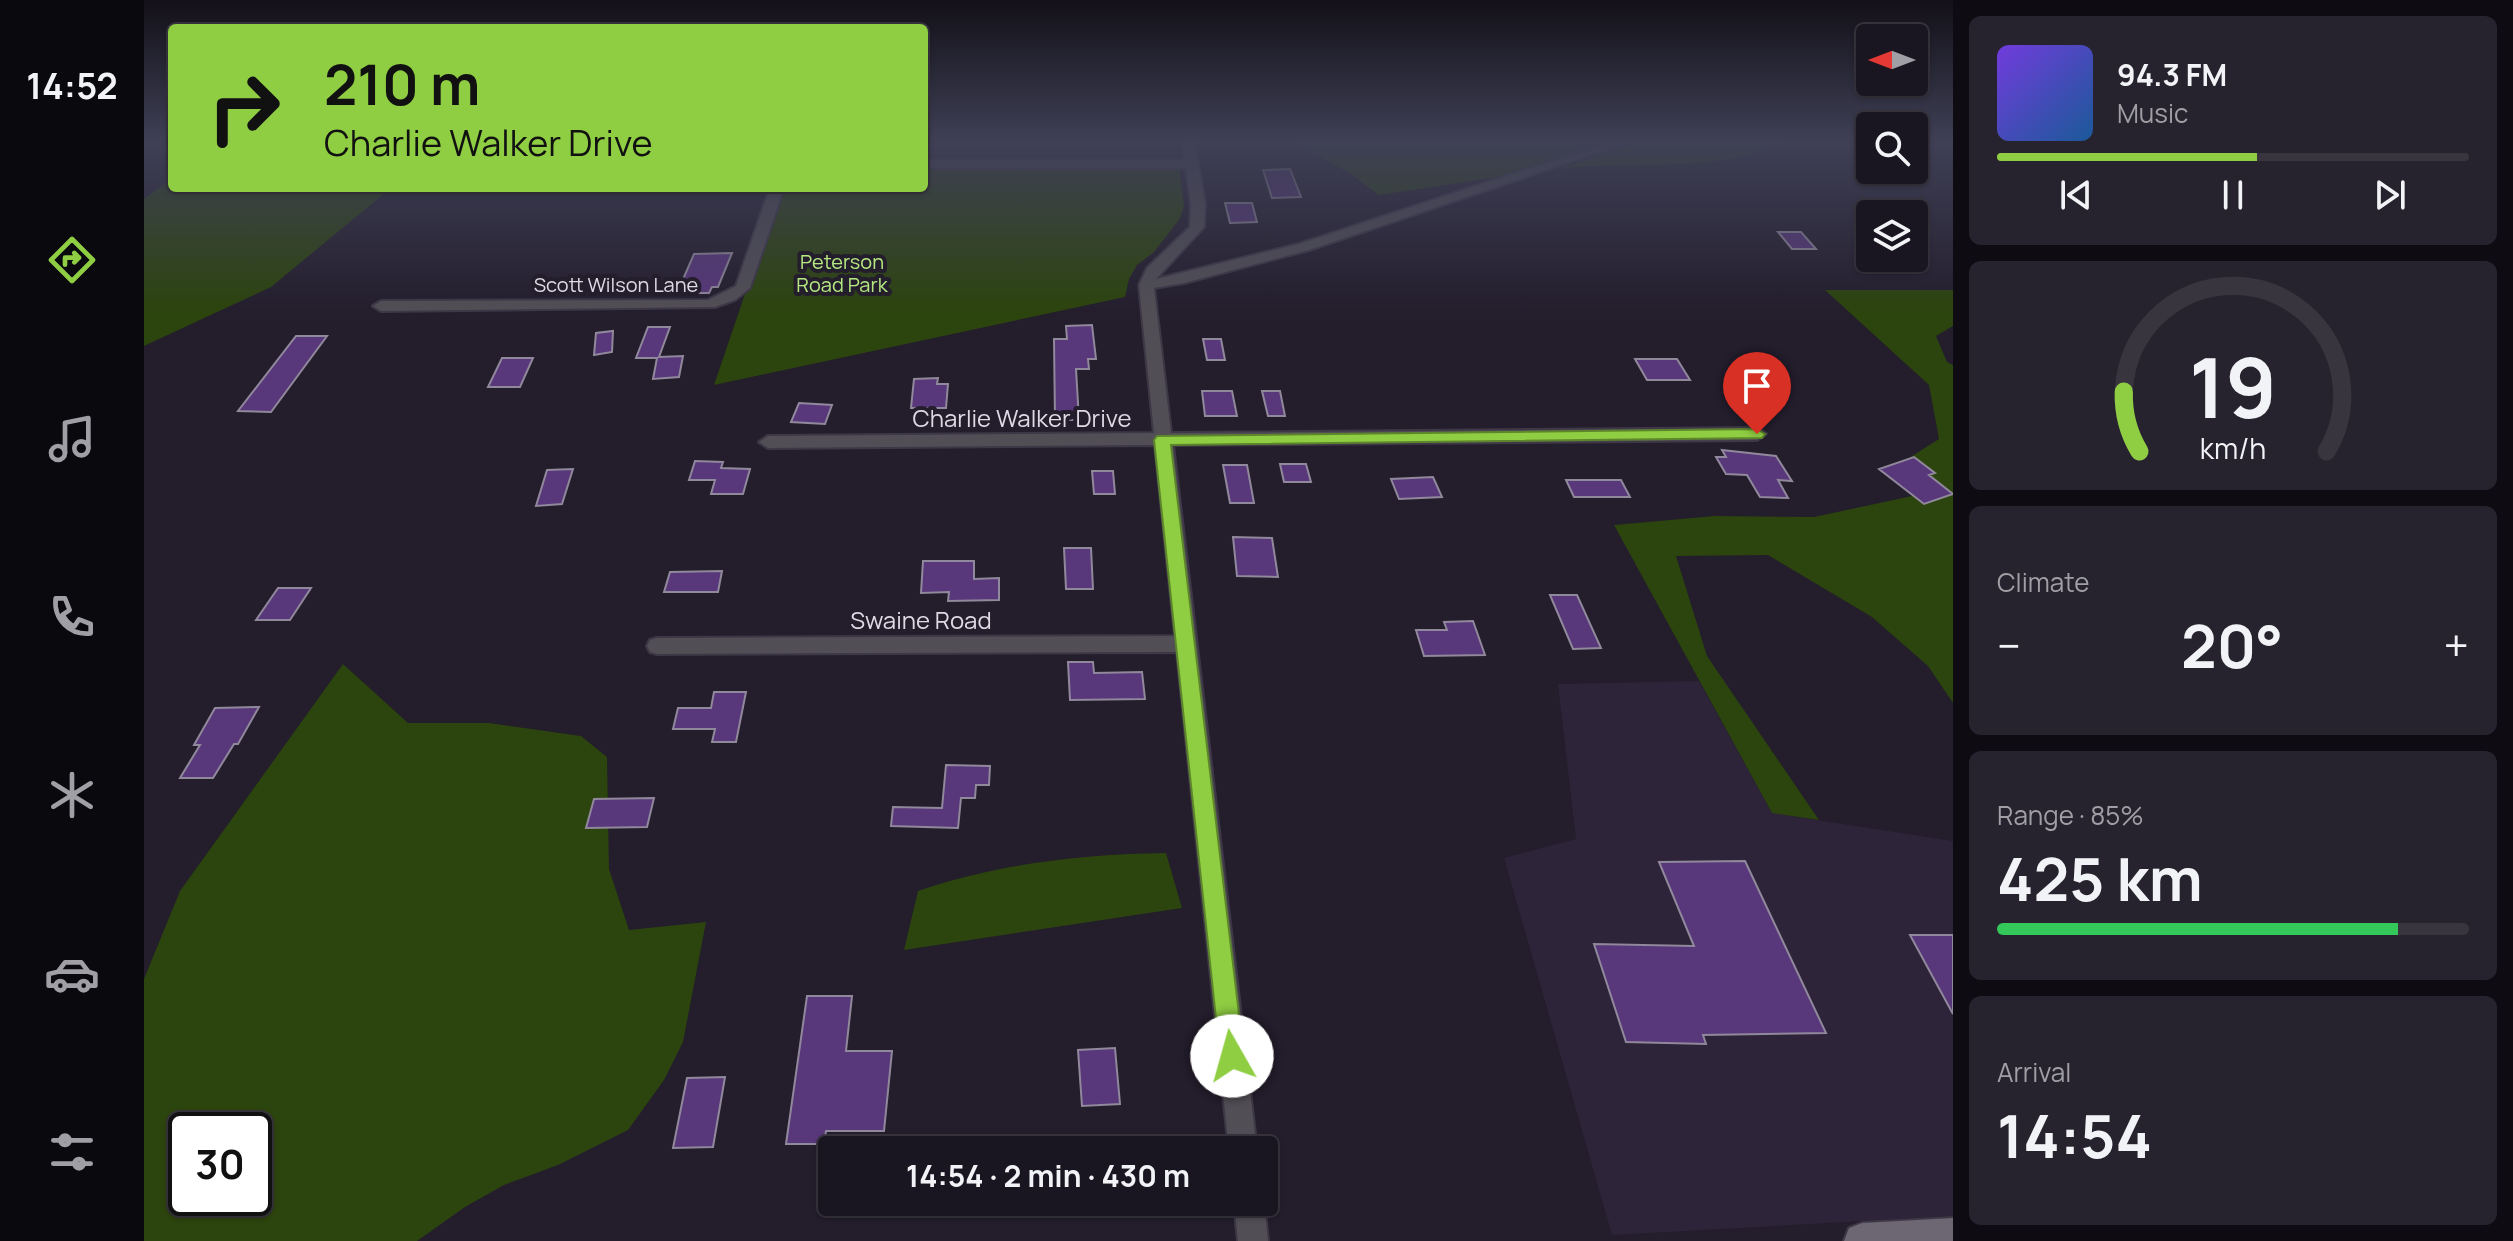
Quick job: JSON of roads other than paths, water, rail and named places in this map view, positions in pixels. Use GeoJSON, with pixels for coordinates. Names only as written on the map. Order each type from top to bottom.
{"type":"FeatureCollection","features":[{"type":"Feature","properties":{"kind":"main road"},"geometry":{"type":"LineString","coordinates":[[1862,1241],[1953,1236]]}},
{"type":"Feature","properties":{"kind":"street","name":"Scott Wilson Lane"},"geometry":{"type":"LineString","coordinates":[[381,306],[710,304],[743,288],[774,198]]}},
{"type":"Feature","properties":{"kind":"street"},"geometry":{"type":"LineString","coordinates":[[1197,198],[1197,227],[1152,271],[1146,285],[1241,1136]]}},
{"type":"Feature","properties":{"kind":"street"},"geometry":{"type":"LineString","coordinates":[[1146,285],[1184,279],[1459,198]]}},
{"type":"Feature","properties":{"kind":"street","name":"Charlie Walker Drive"},"geometry":{"type":"LineString","coordinates":[[768,442],[1757,434]]}},
{"type":"Feature","properties":{"kind":"street","name":"Swaine Road"},"geometry":{"type":"LineString","coordinates":[[657,646],[1186,644]]}},
{"type":"Feature","properties":{"kind":"street"},"geometry":{"type":"LineString","coordinates":[[1250,1216],[1253,1241]]}},
{"type":"Feature","properties":{"kind":"park label","name":"Peterson Road Park"},"geometry":{"type":"Point","coordinates":[842,272]}}]}
